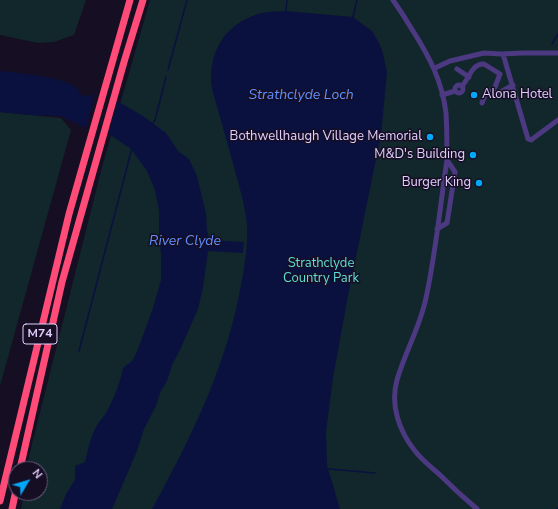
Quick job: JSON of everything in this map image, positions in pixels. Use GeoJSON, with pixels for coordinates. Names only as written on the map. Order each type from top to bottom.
{"type":"FeatureCollection","features":[{"type":"Feature","properties":{"kind":"highway","name":"M74"},"geometry":{"type":"LineString","coordinates":[[0,501],[81,167],[130,0]]}},
{"type":"Feature","properties":{"kind":"highway","name":"M74"},"geometry":{"type":"LineString","coordinates":[[22,461],[62,282],[143,0]]}},
{"type":"Feature","properties":{"kind":"street"},"geometry":{"type":"LineString","coordinates":[[393,0],[435,68],[446,113],[447,160],[426,298],[417,329],[397,381],[395,404],[398,421],[410,443],[434,468],[478,509]]}},
{"type":"Feature","properties":{"kind":"street"},"geometry":{"type":"LineString","coordinates":[[435,68],[450,61],[484,53],[558,53]]}},
{"type":"Feature","properties":{"kind":"street"},"geometry":{"type":"LineString","coordinates":[[504,54],[529,140],[558,120]]}},
{"type":"Feature","properties":{"kind":"street"},"geometry":{"type":"LineString","coordinates":[[442,95],[456,90],[458,93],[462,92],[462,86],[475,66],[478,64],[484,64],[500,74],[495,86]]}},
{"type":"Feature","properties":{"kind":"street"},"geometry":{"type":"LineString","coordinates":[[457,70],[469,77]]}},
{"type":"Feature","properties":{"kind":"street"},"geometry":{"type":"LineString","coordinates":[[482,103],[488,91],[499,93],[513,85]]}},
{"type":"Feature","properties":{"kind":"street"},"geometry":{"type":"LineString","coordinates":[[437,229],[447,223],[455,172],[447,160]]}},
{"type":"Feature","properties":{"kind":"green space"},"geometry":{"type":"Polygon","coordinates":[[[0,0],[86,0],[74,35],[54,42],[38,43],[0,35],[0,0]]]}},
{"type":"Feature","properties":{"kind":"green space","name":"Strathclyde Country Park"},"geometry":{"type":"Polygon","coordinates":[[[150,0],[558,0],[558,509],[21,509],[22,501],[48,501],[48,461],[28,461],[29,456],[102,167],[150,0]]]}},
{"type":"Feature","properties":{"kind":"green space"},"geometry":{"type":"Polygon","coordinates":[[[0,112],[61,118],[71,130],[0,386],[0,112]]]}},
{"type":"Feature","properties":{"kind":"water","name":"Strathclyde Loch"},"geometry":{"type":"Polygon","coordinates":[[[286,11],[353,17],[372,31],[382,50],[387,72],[381,135],[347,301],[333,378],[326,432],[327,465],[340,509],[152,509],[194,428],[217,372],[235,315],[245,262],[247,225],[245,209],[212,89],[212,64],[220,43],[235,26],[246,19],[261,13],[286,11]]]}},
{"type":"Feature","properties":{"kind":"water","name":"River Clyde"},"geometry":{"type":"Polygon","coordinates":[[[0,71],[40,76],[63,81],[77,88],[82,96],[95,95],[117,101],[143,116],[166,133],[179,152],[189,159],[197,176],[206,214],[207,231],[210,240],[244,242],[243,253],[208,251],[203,288],[198,309],[172,365],[156,406],[144,429],[137,451],[112,509],[60,509],[66,494],[75,480],[75,466],[85,462],[94,431],[112,401],[123,368],[133,360],[153,308],[161,280],[159,211],[155,190],[147,171],[131,149],[109,134],[86,128],[60,116],[0,112],[0,71]]]}},
{"type":"Feature","properties":{"kind":"pier"},"geometry":{"type":"Polygon","coordinates":[[[95,95],[117,101],[109,134],[86,128],[95,95]]]}},
{"type":"Feature","properties":{"kind":"waterway"},"geometry":{"type":"LineString","coordinates":[[168,70],[187,0]]}},
{"type":"Feature","properties":{"kind":"waterway"},"geometry":{"type":"LineString","coordinates":[[286,11],[287,0]]}},
{"type":"Feature","properties":{"kind":"waterway"},"geometry":{"type":"LineString","coordinates":[[353,17],[357,0]]}},
{"type":"Feature","properties":{"kind":"waterway"},"geometry":{"type":"LineString","coordinates":[[552,44],[558,34]]}},
{"type":"Feature","properties":{"kind":"waterway"},"geometry":{"type":"LineString","coordinates":[[153,123],[166,77]]}},
{"type":"Feature","properties":{"kind":"waterway"},"geometry":{"type":"LineString","coordinates":[[79,351],[132,148]]}},
{"type":"Feature","properties":{"kind":"waterway"},"geometry":{"type":"LineString","coordinates":[[329,469],[375,473]]}},
{"type":"Feature","properties":{"kind":"place","name":"Alona Hotel"},"geometry":{"type":"Point","coordinates":[474,95]}},
{"type":"Feature","properties":{"kind":"place","name":"Bothwellhaugh Village Memorial"},"geometry":{"type":"Point","coordinates":[430,137]}},
{"type":"Feature","properties":{"kind":"place","name":"M&D's Building"},"geometry":{"type":"Point","coordinates":[473,155]}},
{"type":"Feature","properties":{"kind":"place","name":"Burger King"},"geometry":{"type":"Point","coordinates":[479,183]}}]}
